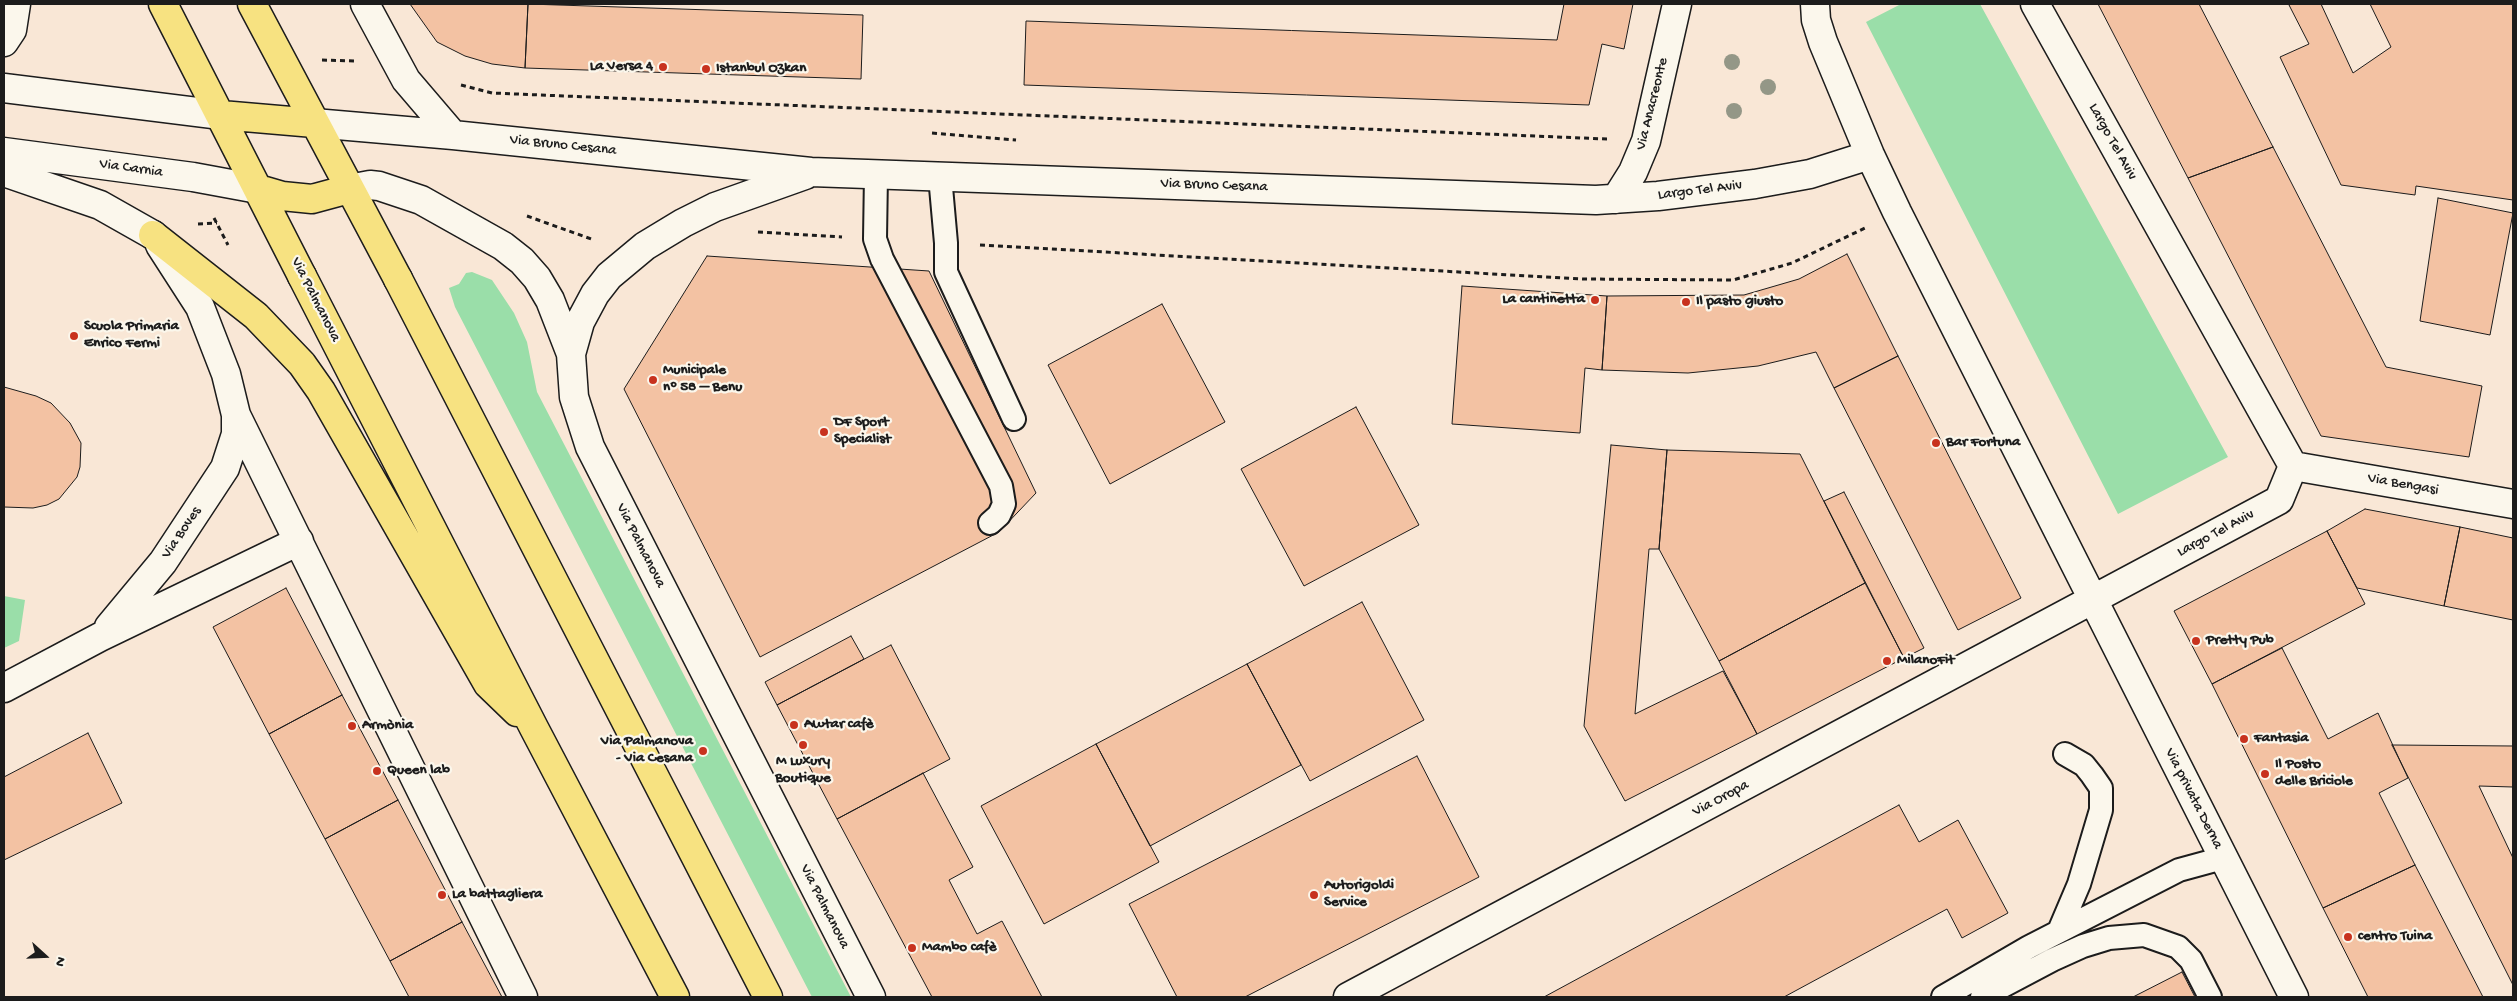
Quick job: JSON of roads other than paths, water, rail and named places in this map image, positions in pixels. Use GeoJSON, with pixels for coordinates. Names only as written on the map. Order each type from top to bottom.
{"type":"FeatureCollection","features":[{"type":"Feature","properties":{"kind":"main road","name":"Via Palmanova"},"geometry":{"type":"LineString","coordinates":[[163,4],[534,728],[675,997]]}},
{"type":"Feature","properties":{"kind":"main road"},"geometry":{"type":"LineString","coordinates":[[252,4],[349,190],[398,278],[768,997]]}},
{"type":"Feature","properties":{"kind":"main road"},"geometry":{"type":"LineString","coordinates":[[221,115],[314,123]]}},
{"type":"Feature","properties":{"kind":"main road","name":"Via Palmanova"},"geometry":{"type":"LineString","coordinates":[[258,189],[282,196],[312,199],[349,190]]}},
{"type":"Feature","properties":{"kind":"main road"},"geometry":{"type":"LineString","coordinates":[[153,235],[249,310],[280,338],[302,364],[321,391],[488,684],[534,728]]}},
{"type":"Feature","properties":{"kind":"street"},"geometry":{"type":"LineString","coordinates":[[4,42],[12,30],[16,4]]}},
{"type":"Feature","properties":{"kind":"street"},"geometry":{"type":"LineString","coordinates":[[365,4],[406,80],[453,135]]}},
{"type":"Feature","properties":{"kind":"street","name":"Via Anacreonte"},"geometry":{"type":"LineString","coordinates":[[1616,199],[1633,172],[1646,140],[1677,4]]}},
{"type":"Feature","properties":{"kind":"street"},"geometry":{"type":"LineString","coordinates":[[1815,4],[1816,20],[1823,42],[1870,155],[2094,601]]}},
{"type":"Feature","properties":{"kind":"street","name":"Largo Tel Aviv"},"geometry":{"type":"LineString","coordinates":[[2036,4],[2293,466],[2279,500],[2094,601]]}},
{"type":"Feature","properties":{"kind":"street"},"geometry":{"type":"LineString","coordinates":[[4,88],[221,115]]}},
{"type":"Feature","properties":{"kind":"street","name":"Via Bruno Cesana"},"geometry":{"type":"LineString","coordinates":[[314,123],[453,135],[811,172],[1616,199]]}},
{"type":"Feature","properties":{"kind":"street","name":"Via Carnia"},"geometry":{"type":"LineString","coordinates":[[4,152],[193,177],[258,189]]}},
{"type":"Feature","properties":{"kind":"street","name":"Largo Tel Aviv"},"geometry":{"type":"LineString","coordinates":[[1616,199],[1702,192],[1764,183],[1818,172],[1870,155]]}},
{"type":"Feature","properties":{"kind":"street"},"geometry":{"type":"LineString","coordinates":[[4,172],[100,205],[153,235],[200,307],[226,374],[236,415],[523,997]]}},
{"type":"Feature","properties":{"kind":"street","name":"Via Bruno Cesana"},"geometry":{"type":"LineString","coordinates":[[571,354],[580,322],[595,294],[609,276],[645,246],[683,223],[715,207],[811,172]]}},
{"type":"Feature","properties":{"kind":"street","name":"Via Palmanova"},"geometry":{"type":"LineString","coordinates":[[349,190],[380,186],[421,200],[503,246],[522,261],[537,278],[550,300],[571,354],[574,397],[590,447],[871,997]]}},
{"type":"Feature","properties":{"kind":"street","name":"Via Boves"},"geometry":{"type":"LineString","coordinates":[[100,637],[155,573],[225,468],[236,434],[236,415]]}},
{"type":"Feature","properties":{"kind":"street","name":"Via Bengasi"},"geometry":{"type":"LineString","coordinates":[[2293,466],[2513,504]]}},
{"type":"Feature","properties":{"kind":"street","name":"Via Boves"},"geometry":{"type":"LineString","coordinates":[[4,688],[100,637],[299,541]]}},
{"type":"Feature","properties":{"kind":"street","name":"Via privata Derna"},"geometry":{"type":"LineString","coordinates":[[2094,601],[2294,997]]}},
{"type":"Feature","properties":{"kind":"street","name":"Via Oropa"},"geometry":{"type":"LineString","coordinates":[[1348,997],[2094,601]]}},
{"type":"Feature","properties":{"kind":"lane"},"geometry":{"type":"LineString","coordinates":[[876,174],[872,239],[1001,486],[1004,504],[998,515],[990,522]]}},
{"type":"Feature","properties":{"kind":"lane"},"geometry":{"type":"LineString","coordinates":[[940,176],[946,243],[946,272],[1014,419]]}},
{"type":"Feature","properties":{"kind":"lane"},"geometry":{"type":"LineString","coordinates":[[2059,931],[2079,884],[2101,810],[2100,788],[2092,775],[2084,765],[2065,754]]}},
{"type":"Feature","properties":{"kind":"lane"},"geometry":{"type":"LineString","coordinates":[[1942,997],[2059,931],[2178,870],[2223,858]]}},
{"type":"Feature","properties":{"kind":"lane"},"geometry":{"type":"LineString","coordinates":[[1982,997],[2083,946],[2110,938],[2144,935],[2178,948],[2190,960],[2210,997]]}},
{"type":"Feature","properties":{"kind":"place","name":"La Versa 4"},"geometry":{"type":"Point","coordinates":[663,67]}},
{"type":"Feature","properties":{"kind":"place","name":"Istanbul Ozkan"},"geometry":{"type":"Point","coordinates":[706,69]}},
{"type":"Feature","properties":{"kind":"place","name":"La cantinetta"},"geometry":{"type":"Point","coordinates":[1595,300]}},
{"type":"Feature","properties":{"kind":"place","name":"Il pasto giusto"},"geometry":{"type":"Point","coordinates":[1686,302]}},
{"type":"Feature","properties":{"kind":"place","name":"Scuola Primaria Enrico Fermi"},"geometry":{"type":"Point","coordinates":[74,336]}},
{"type":"Feature","properties":{"kind":"place","name":"Municipale nº 58 – Benu"},"geometry":{"type":"Point","coordinates":[653,380]}},
{"type":"Feature","properties":{"kind":"place","name":"DF Sport Specialist"},"geometry":{"type":"Point","coordinates":[824,432]}},
{"type":"Feature","properties":{"kind":"place","name":"Bar Fortuna"},"geometry":{"type":"Point","coordinates":[1936,443]}},
{"type":"Feature","properties":{"kind":"place","name":"Pretty Pub"},"geometry":{"type":"Point","coordinates":[2196,641]}},
{"type":"Feature","properties":{"kind":"place","name":"MilanoFit"},"geometry":{"type":"Point","coordinates":[1887,661]}},
{"type":"Feature","properties":{"kind":"place","name":"Awtar cafè"},"geometry":{"type":"Point","coordinates":[794,725]}},
{"type":"Feature","properties":{"kind":"place","name":"Armònia"},"geometry":{"type":"Point","coordinates":[352,726]}},
{"type":"Feature","properties":{"kind":"place","name":"Fantasia"},"geometry":{"type":"Point","coordinates":[2244,739]}},
{"type":"Feature","properties":{"kind":"place","name":"M Luxury Boutique"},"geometry":{"type":"Point","coordinates":[803,745]}},
{"type":"Feature","properties":{"kind":"place","name":"Via Palmanova - Via Cesana"},"geometry":{"type":"Point","coordinates":[703,751]}},
{"type":"Feature","properties":{"kind":"place","name":"Queen lab"},"geometry":{"type":"Point","coordinates":[377,771]}},
{"type":"Feature","properties":{"kind":"place","name":"Il Posto delle Briciole"},"geometry":{"type":"Point","coordinates":[2265,774]}},
{"type":"Feature","properties":{"kind":"place","name":"La battagliera"},"geometry":{"type":"Point","coordinates":[442,895]}},
{"type":"Feature","properties":{"kind":"place","name":"Autorigoldi Service"},"geometry":{"type":"Point","coordinates":[1314,895]}},
{"type":"Feature","properties":{"kind":"place","name":"centro Tuina"},"geometry":{"type":"Point","coordinates":[2348,937]}},
{"type":"Feature","properties":{"kind":"place","name":"Mambo cafè"},"geometry":{"type":"Point","coordinates":[912,948]}}]}
